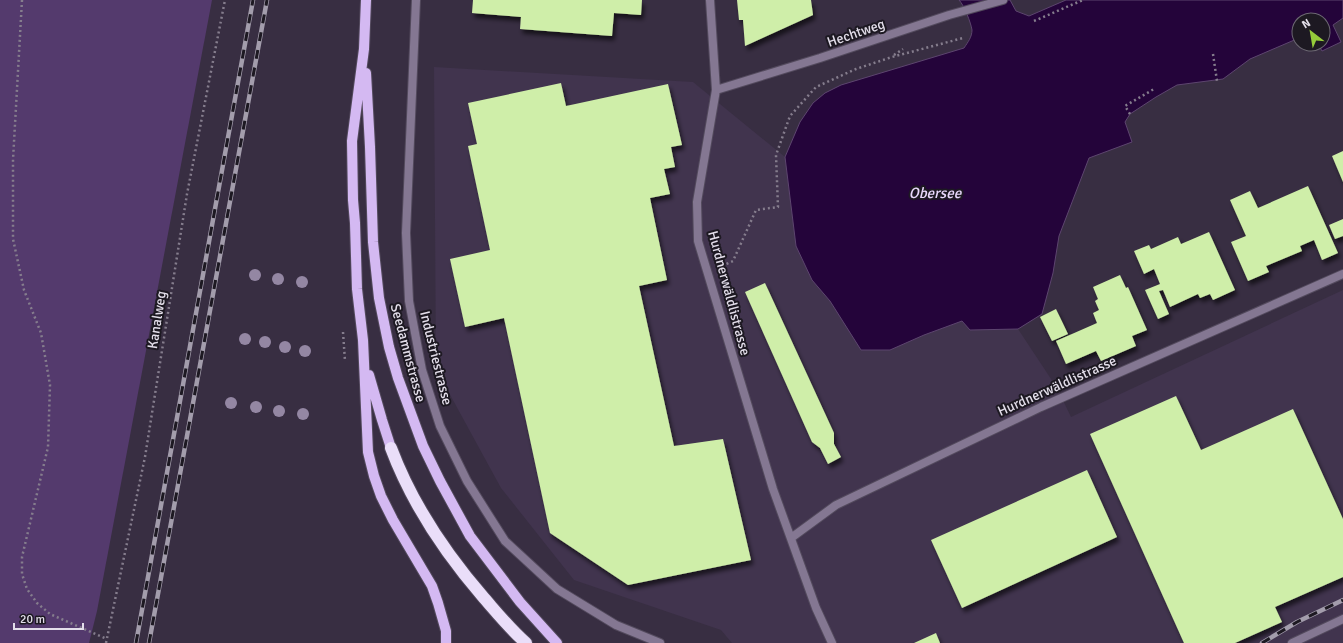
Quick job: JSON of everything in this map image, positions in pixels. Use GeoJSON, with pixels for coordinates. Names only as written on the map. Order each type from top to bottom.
{"type":"FeatureCollection","features":[{"type":"Feature","properties":{"kind":"highway"},"geometry":{"type":"LineString","coordinates":[[391,448],[400,471],[422,514],[463,574],[503,620],[526,643]]}},
{"type":"Feature","properties":{"kind":"main road","name":"Seedammstrasse"},"geometry":{"type":"LineString","coordinates":[[366,0],[364,49],[352,141],[352,200],[355,223],[357,289],[363,340],[368,452],[381,496],[393,520],[432,586],[446,631],[446,643]]}},
{"type":"Feature","properties":{"kind":"main road","name":"Seedammstrasse"},"geometry":{"type":"LineString","coordinates":[[364,49],[370,146],[372,242],[379,298],[389,346],[398,378],[423,446],[470,536],[520,602],[557,643]]}},
{"type":"Feature","properties":{"kind":"main road"},"geometry":{"type":"LineString","coordinates":[[363,340],[370,379],[391,448]]}},
{"type":"Feature","properties":{"kind":"street","name":"Industriestrasse"},"geometry":{"type":"LineString","coordinates":[[416,0],[406,233],[409,301],[422,370],[440,426],[467,481],[505,541],[557,589],[616,625],[660,643]]}},
{"type":"Feature","properties":{"kind":"street","name":"Hurdnerwäldlistrasse"},"geometry":{"type":"LineString","coordinates":[[710,0],[716,90],[697,202],[698,241],[773,489],[816,608],[832,643]]}},
{"type":"Feature","properties":{"kind":"street","name":"Hechtweg"},"geometry":{"type":"LineString","coordinates":[[716,90],[820,58],[949,15],[1003,0]]}},
{"type":"Feature","properties":{"kind":"street","name":"Hurdnerwäldlistrasse"},"geometry":{"type":"LineString","coordinates":[[791,538],[836,505],[1027,413],[1343,274]]}},
{"type":"Feature","properties":{"kind":"street"},"geometry":{"type":"LineString","coordinates":[[1292,643],[1343,619]]}},
{"type":"Feature","properties":{"kind":"path"},"geometry":{"type":"LineString","coordinates":[[22,0],[12,160],[12,239],[24,290],[41,333],[50,385],[48,447],[22,557],[22,574],[27,589],[37,603],[50,614],[107,639]]}},
{"type":"Feature","properties":{"kind":"path","name":"Kanalweg"},"geometry":{"type":"LineString","coordinates":[[106,643],[145,458],[187,194],[225,0]]}},
{"type":"Feature","properties":{"kind":"path"},"geometry":{"type":"LineString","coordinates":[[1034,21],[1083,0]]}},
{"type":"Feature","properties":{"kind":"path"},"geometry":{"type":"LineString","coordinates":[[707,273],[734,261],[756,210],[778,207],[776,155],[790,116],[816,87],[856,69],[892,57],[963,38]]}},
{"type":"Feature","properties":{"kind":"path"},"geometry":{"type":"LineString","coordinates":[[1213,54],[1217,81]]}},
{"type":"Feature","properties":{"kind":"path"},"geometry":{"type":"LineString","coordinates":[[1130,114],[1125,106],[1154,90]]}},
{"type":"Feature","properties":{"kind":"shaded area"},"geometry":{"type":"Polygon","coordinates":[[[0,0],[212,0],[97,611],[89,643],[0,643],[0,0]]]}},
{"type":"Feature","properties":{"kind":"shaded area"},"geometry":{"type":"Polygon","coordinates":[[[434,67],[693,82],[785,157],[796,246],[812,280],[830,301],[890,350],[924,335],[962,321],[970,330],[1018,329],[1057,388],[1071,417],[1343,290],[1343,643],[732,643],[721,630],[574,580],[501,488],[436,369],[434,67]]]}},
{"type":"Feature","properties":{"kind":"water","name":"Obersee"},"geometry":{"type":"Polygon","coordinates":[[[959,0],[1010,0],[1016,11],[1029,16],[1066,0],[1343,0],[1343,18],[1333,25],[1341,42],[1331,47],[1331,12],[1291,12],[1291,41],[1250,59],[1223,79],[1177,85],[1130,114],[1125,122],[1132,142],[1089,158],[1059,236],[1053,273],[1042,314],[1018,329],[970,330],[962,321],[924,335],[890,350],[861,350],[830,301],[812,280],[796,246],[785,157],[800,122],[813,103],[825,93],[841,85],[964,48],[971,37],[972,30],[963,6],[959,0]]]}},
{"type":"Feature","properties":{"kind":"building"},"geometry":{"type":"Polygon","coordinates":[[[473,0],[642,0],[641,15],[614,13],[612,36],[520,29],[521,17],[472,13],[473,0]]]}},
{"type":"Feature","properties":{"kind":"building"},"geometry":{"type":"Polygon","coordinates":[[[737,0],[811,0],[813,15],[745,46],[743,20],[739,20],[737,0]]]}},
{"type":"Feature","properties":{"kind":"building"},"geometry":{"type":"Polygon","coordinates":[[[561,83],[566,106],[668,84],[682,145],[671,147],[675,167],[664,169],[670,194],[650,198],[667,280],[639,286],[674,446],[723,439],[751,560],[628,585],[550,533],[504,318],[465,327],[450,259],[490,250],[468,146],[477,144],[468,103],[561,83]]]}},
{"type":"Feature","properties":{"kind":"building"},"geometry":{"type":"Polygon","coordinates":[[[1343,151],[1343,182],[1332,156],[1343,151]]]}},
{"type":"Feature","properties":{"kind":"building"},"geometry":{"type":"Polygon","coordinates":[[[1308,186],[1338,253],[1322,260],[1314,240],[1300,246],[1302,251],[1266,266],[1269,272],[1248,281],[1231,242],[1246,236],[1230,200],[1250,191],[1258,208],[1308,186]]]}},
{"type":"Feature","properties":{"kind":"building"},"geometry":{"type":"Polygon","coordinates":[[[1343,219],[1343,236],[1335,239],[1329,225],[1343,219]]]}},
{"type":"Feature","properties":{"kind":"building"},"geometry":{"type":"Polygon","coordinates":[[[1209,232],[1235,290],[1213,300],[1210,294],[1200,298],[1198,294],[1170,307],[1163,290],[1159,291],[1169,314],[1158,319],[1145,290],[1160,284],[1154,269],[1144,274],[1134,251],[1149,245],[1151,249],[1178,237],[1181,244],[1209,232]]]}},
{"type":"Feature","properties":{"kind":"building"},"geometry":{"type":"Polygon","coordinates":[[[1120,275],[1126,288],[1128,287],[1147,330],[1132,336],[1136,346],[1101,361],[1096,351],[1066,364],[1056,341],[1097,323],[1093,313],[1099,310],[1095,301],[1098,299],[1093,287],[1120,275]]]}},
{"type":"Feature","properties":{"kind":"building"},"geometry":{"type":"Polygon","coordinates":[[[765,283],[834,433],[834,444],[841,457],[828,464],[820,448],[812,442],[745,292],[765,283]]]}},
{"type":"Feature","properties":{"kind":"building"},"geometry":{"type":"Polygon","coordinates":[[[1056,309],[1068,334],[1052,341],[1040,317],[1056,309]]]}},
{"type":"Feature","properties":{"kind":"building"},"geometry":{"type":"Polygon","coordinates":[[[1176,396],[1201,450],[1293,409],[1343,519],[1343,577],[1275,607],[1282,622],[1235,643],[1184,643],[1090,434],[1176,396]]]}},
{"type":"Feature","properties":{"kind":"building"},"geometry":{"type":"Polygon","coordinates":[[[1087,470],[1117,537],[962,608],[931,540],[1087,470]]]}},
{"type":"Feature","properties":{"kind":"building"},"geometry":{"type":"Polygon","coordinates":[[[936,633],[940,643],[914,643],[936,633]]]}},
{"type":"Feature","properties":{"kind":"railway"},"geometry":{"type":"LineString","coordinates":[[136,643],[253,0]]}},
{"type":"Feature","properties":{"kind":"railway"},"geometry":{"type":"LineString","coordinates":[[149,643],[267,0]]}},
{"type":"Feature","properties":{"kind":"railway"},"geometry":{"type":"LineString","coordinates":[[1262,643],[1297,622],[1343,600]]}}]}
